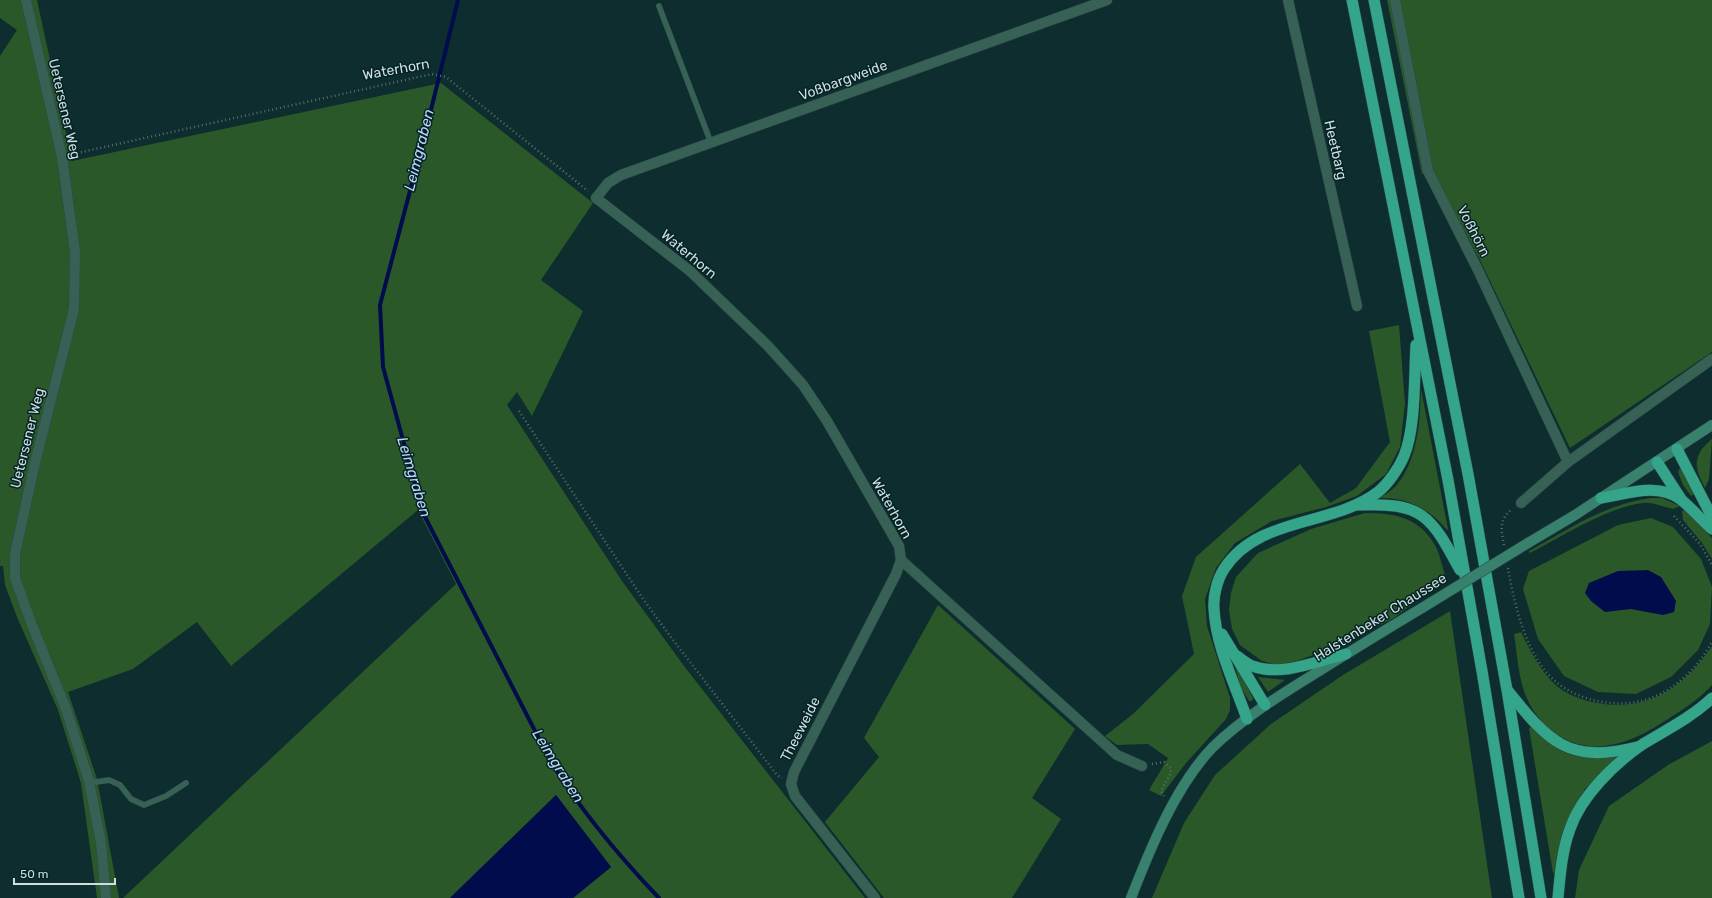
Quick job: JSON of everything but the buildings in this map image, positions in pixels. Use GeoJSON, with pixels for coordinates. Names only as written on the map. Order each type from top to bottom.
{"type":"FeatureCollection","features":[{"type":"Feature","properties":{"kind":"highway"},"geometry":{"type":"LineString","coordinates":[[1352,0],[1448,480],[1482,671],[1519,898]]}},
{"type":"Feature","properties":{"kind":"highway"},"geometry":{"type":"LineString","coordinates":[[1374,0],[1468,474],[1507,690],[1541,898]]}},
{"type":"Feature","properties":{"kind":"highway"},"geometry":{"type":"LineString","coordinates":[[1246,719],[1230,677],[1216,625],[1214,609],[1217,584],[1228,562],[1242,547],[1259,537],[1355,505],[1378,492],[1393,475],[1404,455],[1412,424],[1417,328]]}},
{"type":"Feature","properties":{"kind":"highway"},"geometry":{"type":"LineString","coordinates":[[1676,449],[1712,517]]}},
{"type":"Feature","properties":{"kind":"highway"},"geometry":{"type":"LineString","coordinates":[[1658,462],[1681,499],[1712,528]]}},
{"type":"Feature","properties":{"kind":"highway"},"geometry":{"type":"LineString","coordinates":[[1601,498],[1648,490],[1664,491],[1681,499]]}},
{"type":"Feature","properties":{"kind":"highway"},"geometry":{"type":"LineString","coordinates":[[1355,505],[1398,505],[1424,517],[1441,535],[1465,579]]}},
{"type":"Feature","properties":{"kind":"highway"},"geometry":{"type":"LineString","coordinates":[[1216,625],[1237,656],[1265,705]]}},
{"type":"Feature","properties":{"kind":"highway"},"geometry":{"type":"LineString","coordinates":[[1237,656],[1251,666],[1272,671],[1346,654]]}},
{"type":"Feature","properties":{"kind":"highway"},"geometry":{"type":"LineString","coordinates":[[1507,690],[1532,721],[1550,738],[1570,748],[1582,752],[1612,753],[1641,746]]}},
{"type":"Feature","properties":{"kind":"highway"},"geometry":{"type":"LineString","coordinates":[[1558,898],[1570,828],[1588,794],[1611,771],[1641,746],[1681,721],[1712,698]]}},
{"type":"Feature","properties":{"kind":"main road","name":"Halstenbeker Chaussee"},"geometry":{"type":"LineString","coordinates":[[1131,898],[1160,829],[1186,782],[1213,748],[1246,719],[1265,705],[1346,654],[1601,498],[1658,462],[1712,425]]}},
{"type":"Feature","properties":{"kind":"street","name":"Uetersener Weg"},"geometry":{"type":"LineString","coordinates":[[26,0],[62,156],[75,252],[74,309],[34,467],[15,554],[15,578],[32,625],[66,709],[90,783],[101,843],[106,898]]}},
{"type":"Feature","properties":{"kind":"street","name":"Voßbargweide"},"geometry":{"type":"LineString","coordinates":[[596,198],[608,183],[621,175],[1107,0]]}},
{"type":"Feature","properties":{"kind":"street","name":"Heetbarg"},"geometry":{"type":"LineString","coordinates":[[1288,0],[1357,306]]}},
{"type":"Feature","properties":{"kind":"street","name":"Voßhörn"},"geometry":{"type":"LineString","coordinates":[[1395,0],[1428,171],[1478,270],[1568,462]]}},
{"type":"Feature","properties":{"kind":"street","name":"Waterhorn"},"geometry":{"type":"LineString","coordinates":[[596,198],[690,271],[768,346],[803,385],[827,421],[899,546],[900,560],[1117,755],[1142,766]]}},
{"type":"Feature","properties":{"kind":"street"},"geometry":{"type":"LineString","coordinates":[[1521,503],[1568,462],[1712,359]]}},
{"type":"Feature","properties":{"kind":"street","name":"Theeweide"},"geometry":{"type":"LineString","coordinates":[[875,898],[795,796],[791,784],[794,772],[896,574],[900,560]]}},
{"type":"Feature","properties":{"kind":"lane"},"geometry":{"type":"LineString","coordinates":[[660,6],[711,143]]}},
{"type":"Feature","properties":{"kind":"lane"},"geometry":{"type":"LineString","coordinates":[[90,783],[109,780],[120,784],[131,799],[144,805],[166,796],[186,783]]}},
{"type":"Feature","properties":{"kind":"path","name":"Waterhorn"},"geometry":{"type":"LineString","coordinates":[[62,156],[432,74],[446,77],[596,198]]}},
{"type":"Feature","properties":{"kind":"path"},"geometry":{"type":"LineString","coordinates":[[519,411],[665,631],[777,775],[791,784]]}},
{"type":"Feature","properties":{"kind":"path"},"geometry":{"type":"LineString","coordinates":[[1504,548],[1501,524],[1506,514],[1521,503]]}},
{"type":"Feature","properties":{"kind":"path"},"geometry":{"type":"LineString","coordinates":[[1674,516],[1700,544],[1712,565]]}},
{"type":"Feature","properties":{"kind":"path"},"geometry":{"type":"LineString","coordinates":[[1507,562],[1520,617],[1532,647],[1546,672],[1568,692],[1597,701],[1632,702],[1649,699],[1668,688],[1686,674],[1700,659],[1712,640]]}},
{"type":"Feature","properties":{"kind":"path"},"geometry":{"type":"LineString","coordinates":[[1164,762],[1171,768],[1171,773],[1161,791],[1164,796]]}},
{"type":"Feature","properties":{"kind":"green space"},"geometry":{"type":"Polygon","coordinates":[[[0,0],[37,0],[72,161],[441,83],[593,203],[541,280],[583,311],[532,416],[517,392],[507,405],[622,581],[684,666],[865,898],[573,898],[611,867],[556,795],[450,898],[123,898],[456,584],[418,510],[231,666],[197,622],[133,669],[68,692],[97,779],[119,898],[97,898],[81,783],[58,710],[17,617],[5,585],[3,566],[0,566],[0,56],[17,30],[0,18],[0,0]]]}},
{"type":"Feature","properties":{"kind":"green space"},"geometry":{"type":"Polygon","coordinates":[[[1387,0],[1712,0],[1712,352],[1570,448],[1480,260],[1433,173],[1422,174],[1387,0]]]}},
{"type":"Feature","properties":{"kind":"green space"},"geometry":{"type":"Polygon","coordinates":[[[1399,325],[1405,404],[1400,447],[1386,474],[1357,496],[1326,507],[1272,521],[1235,543],[1216,568],[1205,599],[1207,626],[1230,698],[1230,710],[1226,719],[1186,763],[1161,796],[1149,790],[1168,758],[1148,744],[1117,745],[1105,736],[1133,714],[1194,654],[1182,596],[1196,557],[1300,464],[1330,503],[1356,488],[1390,442],[1369,331],[1399,325]]]}},
{"type":"Feature","properties":{"kind":"green space"},"geometry":{"type":"Polygon","coordinates":[[[1421,389],[1447,530],[1433,516],[1417,506],[1408,502],[1390,498],[1380,498],[1395,487],[1403,477],[1409,465],[1416,440],[1420,414],[1421,389]]]}},
{"type":"Feature","properties":{"kind":"green space"},"geometry":{"type":"Polygon","coordinates":[[[1712,439],[1709,479],[1705,488],[1698,473],[1697,461],[1701,450],[1712,439]]]}},
{"type":"Feature","properties":{"kind":"green space"},"geometry":{"type":"Polygon","coordinates":[[[1680,468],[1682,469],[1695,493],[1691,496],[1683,485],[1678,472],[1680,468]]]}},
{"type":"Feature","properties":{"kind":"green space"},"geometry":{"type":"Polygon","coordinates":[[[1652,498],[1662,498],[1680,506],[1673,509],[1643,503],[1615,510],[1570,531],[1530,553],[1529,551],[1603,511],[1619,505],[1652,498]]]}},
{"type":"Feature","properties":{"kind":"green space"},"geometry":{"type":"Polygon","coordinates":[[[1685,510],[1712,538],[1712,559],[1702,543],[1683,520],[1682,511],[1685,510]]]}},
{"type":"Feature","properties":{"kind":"green space"},"geometry":{"type":"Polygon","coordinates":[[[1365,513],[1386,514],[1404,518],[1420,527],[1433,542],[1439,555],[1446,578],[1394,618],[1337,646],[1297,661],[1277,665],[1262,661],[1240,645],[1232,629],[1229,610],[1231,593],[1236,577],[1258,553],[1311,529],[1365,513]]]}},
{"type":"Feature","properties":{"kind":"green space"},"geometry":{"type":"Polygon","coordinates":[[[1651,518],[1673,527],[1701,559],[1712,587],[1710,624],[1698,650],[1671,677],[1636,694],[1598,692],[1564,676],[1538,639],[1523,589],[1529,571],[1618,525],[1651,518]]]}},
{"type":"Feature","properties":{"kind":"green space"},"geometry":{"type":"Polygon","coordinates":[[[938,605],[1075,729],[1032,798],[1061,819],[1012,898],[884,898],[825,822],[879,757],[864,738],[938,605]]]}},
{"type":"Feature","properties":{"kind":"green space"},"geometry":{"type":"Polygon","coordinates":[[[1450,611],[1492,898],[1152,898],[1184,823],[1215,775],[1271,724],[1343,675],[1450,611]]]}},
{"type":"Feature","properties":{"kind":"green space"},"geometry":{"type":"Polygon","coordinates":[[[1521,632],[1537,662],[1546,675],[1558,687],[1568,694],[1592,702],[1621,705],[1652,699],[1679,683],[1702,660],[1712,646],[1712,685],[1682,710],[1645,733],[1631,739],[1617,744],[1603,746],[1588,746],[1574,743],[1559,736],[1542,722],[1527,698],[1520,677],[1514,634],[1521,632]]]}},
{"type":"Feature","properties":{"kind":"green space"},"geometry":{"type":"Polygon","coordinates":[[[1234,662],[1253,698],[1252,701],[1249,701],[1240,686],[1234,662]]]}},
{"type":"Feature","properties":{"kind":"green space"},"geometry":{"type":"Polygon","coordinates":[[[1258,677],[1285,680],[1268,692],[1258,677]]]}},
{"type":"Feature","properties":{"kind":"green space"},"geometry":{"type":"Polygon","coordinates":[[[1531,727],[1551,744],[1570,754],[1592,758],[1618,756],[1585,789],[1574,808],[1556,874],[1553,873],[1529,728],[1531,727]]]}},
{"type":"Feature","properties":{"kind":"green space"},"geometry":{"type":"Polygon","coordinates":[[[1712,741],[1712,898],[1575,898],[1579,870],[1609,806],[1668,765],[1712,741]]]}},
{"type":"Feature","properties":{"kind":"shaded area"},"geometry":{"type":"Polygon","coordinates":[[[1648,570],[1661,577],[1676,601],[1674,612],[1663,615],[1631,609],[1605,612],[1591,601],[1585,593],[1589,583],[1618,571],[1648,570]]]}},
{"type":"Feature","properties":{"kind":"shaded area"},"geometry":{"type":"Polygon","coordinates":[[[556,795],[611,867],[573,898],[450,898],[556,795]]]}},
{"type":"Feature","properties":{"kind":"waterway","name":"Leimgraben"},"geometry":{"type":"LineString","coordinates":[[458,0],[426,130],[380,305],[383,367],[423,513],[550,760],[587,815],[629,866],[659,898]]}}]}
